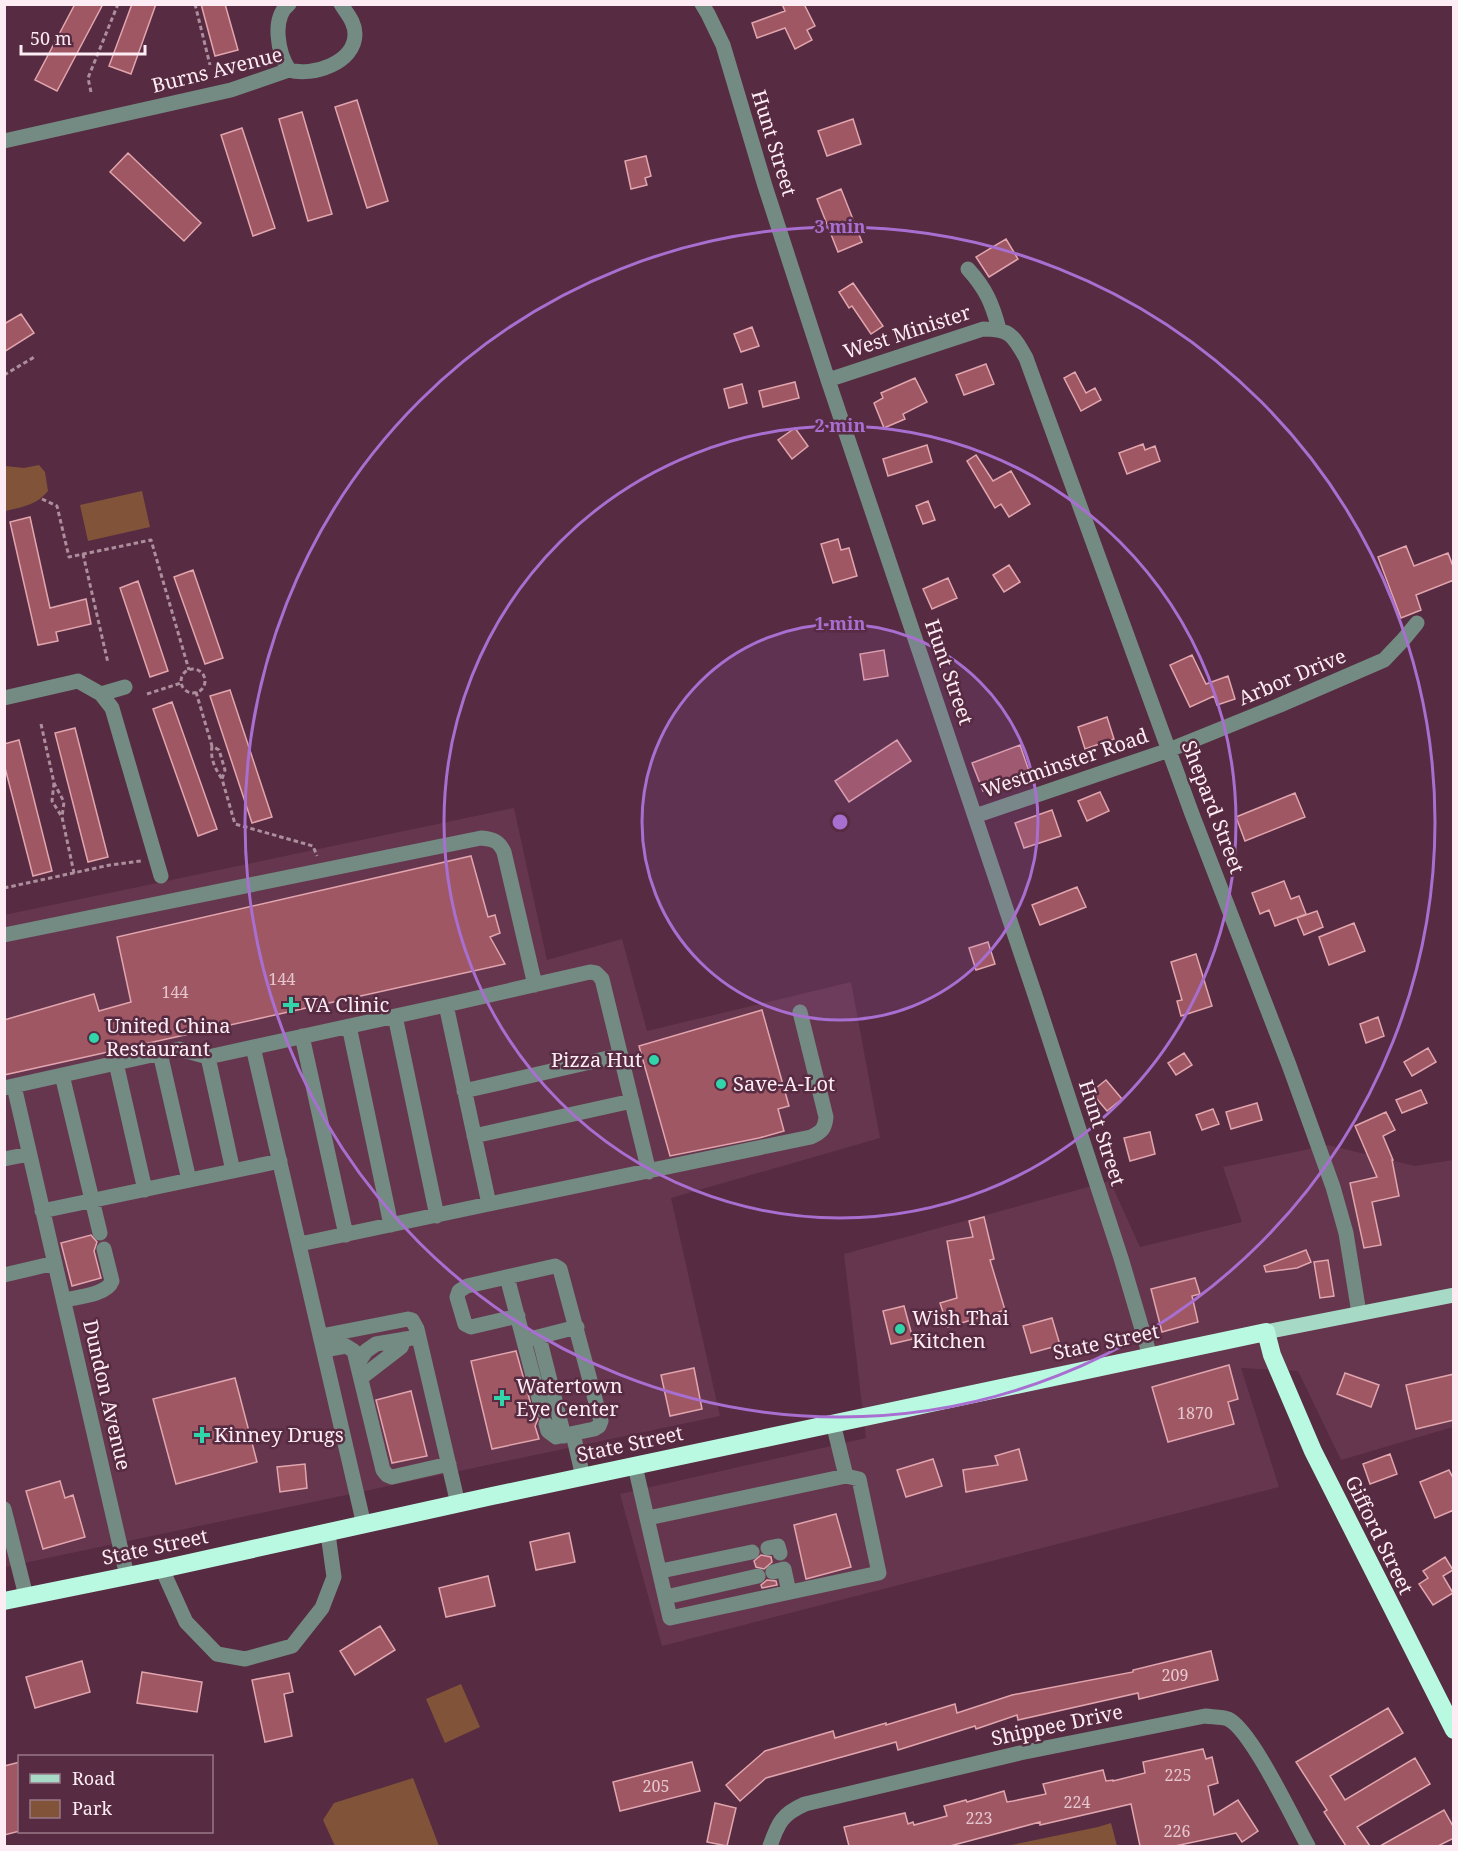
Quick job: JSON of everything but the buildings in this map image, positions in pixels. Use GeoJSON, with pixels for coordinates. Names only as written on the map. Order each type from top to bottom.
{"type":"FeatureCollection","features":[{"type":"Feature","properties":{"kind":"highway","name":"State Street"},"geometry":{"type":"LineString","coordinates":[[4,1600],[328,1534],[832,1423],[1266,1332]]}},
{"type":"Feature","properties":{"kind":"highway","name":"Gifford Street"},"geometry":{"type":"LineString","coordinates":[[1266,1332],[1272,1355],[1338,1504],[1454,1730]]}},
{"type":"Feature","properties":{"kind":"main road","name":"State Street"},"geometry":{"type":"LineString","coordinates":[[1266,1332],[1454,1294]]}},
{"type":"Feature","properties":{"kind":"street"},"geometry":{"type":"LineString","coordinates":[[288,70],[279,44],[279,19],[283,9],[289,4]]}},
{"type":"Feature","properties":{"kind":"street","name":"Burns Avenue"},"geometry":{"type":"LineString","coordinates":[[4,141],[231,90],[288,70],[296,72],[327,68],[350,51],[354,43],[353,21],[341,4]]}},
{"type":"Feature","properties":{"kind":"street","name":"Hunt Street"},"geometry":{"type":"LineString","coordinates":[[702,4],[723,45],[765,186],[828,380],[1121,1258],[1150,1356]]}},
{"type":"Feature","properties":{"kind":"street"},"geometry":{"type":"LineString","coordinates":[[968,269],[980,282],[992,302],[999,329]]}},
{"type":"Feature","properties":{"kind":"street","name":"West Minister"},"geometry":{"type":"LineString","coordinates":[[828,380],[982,328],[999,329]]}},
{"type":"Feature","properties":{"kind":"street","name":"Shepard Street"},"geometry":{"type":"LineString","coordinates":[[999,329],[1016,339],[1026,358],[1169,750],[1289,1065],[1333,1187],[1346,1233],[1359,1313]]}},
{"type":"Feature","properties":{"kind":"street","name":"Arbor Drive"},"geometry":{"type":"LineString","coordinates":[[1169,750],[1384,660],[1417,622]]}},
{"type":"Feature","properties":{"kind":"street"},"geometry":{"type":"LineString","coordinates":[[4,698],[78,681],[101,694],[112,708],[161,876]]}},
{"type":"Feature","properties":{"kind":"street"},"geometry":{"type":"LineString","coordinates":[[101,694],[125,687]]}},
{"type":"Feature","properties":{"kind":"street","name":"Westminster Road"},"geometry":{"type":"LineString","coordinates":[[975,816],[1169,750]]}},
{"type":"Feature","properties":{"kind":"street"},"geometry":{"type":"LineString","coordinates":[[4,935],[481,838],[492,839],[501,844],[504,852],[535,985]]}},
{"type":"Feature","properties":{"kind":"street"},"geometry":{"type":"LineString","coordinates":[[9,1087],[179,1049],[208,1057],[590,972],[596,973],[602,979],[649,1172]]}},
{"type":"Feature","properties":{"kind":"street"},"geometry":{"type":"LineString","coordinates":[[446,1005],[489,1204]]}},
{"type":"Feature","properties":{"kind":"street"},"geometry":{"type":"LineString","coordinates":[[300,1244],[649,1172],[811,1137],[820,1133],[825,1126],[826,1117],[800,1012]]}},
{"type":"Feature","properties":{"kind":"street"},"geometry":{"type":"LineString","coordinates":[[395,1017],[437,1216]]}},
{"type":"Feature","properties":{"kind":"street"},"geometry":{"type":"LineString","coordinates":[[349,1026],[391,1225]]}},
{"type":"Feature","properties":{"kind":"street"},"geometry":{"type":"LineString","coordinates":[[302,1036],[346,1235]]}},
{"type":"Feature","properties":{"kind":"street"},"geometry":{"type":"LineString","coordinates":[[253,1047],[364,1525]]}},
{"type":"Feature","properties":{"kind":"street"},"geometry":{"type":"LineString","coordinates":[[160,1053],[189,1180]]}},
{"type":"Feature","properties":{"kind":"street"},"geometry":{"type":"LineString","coordinates":[[464,1090],[621,1055]]}},
{"type":"Feature","properties":{"kind":"street"},"geometry":{"type":"LineString","coordinates":[[208,1057],[233,1171]]}},
{"type":"Feature","properties":{"kind":"street"},"geometry":{"type":"LineString","coordinates":[[116,1063],[145,1190]]}},
{"type":"Feature","properties":{"kind":"street"},"geometry":{"type":"LineString","coordinates":[[62,1075],[100,1233]]}},
{"type":"Feature","properties":{"kind":"street","name":"Dundon Avenue"},"geometry":{"type":"LineString","coordinates":[[9,1087],[29,1154],[127,1576]]}},
{"type":"Feature","properties":{"kind":"street"},"geometry":{"type":"LineString","coordinates":[[474,1136],[632,1101]]}},
{"type":"Feature","properties":{"kind":"street"},"geometry":{"type":"LineString","coordinates":[[4,1159],[29,1154]]}},
{"type":"Feature","properties":{"kind":"street"},"geometry":{"type":"LineString","coordinates":[[44,1218],[92,1201],[280,1161]]}},
{"type":"Feature","properties":{"kind":"street"},"geometry":{"type":"LineString","coordinates":[[64,1300],[103,1290],[111,1285],[104,1249]]}},
{"type":"Feature","properties":{"kind":"street"},"geometry":{"type":"LineString","coordinates":[[4,1275],[55,1263]]}},
{"type":"Feature","properties":{"kind":"street"},"geometry":{"type":"LineString","coordinates":[[518,1316],[471,1327],[462,1319],[457,1297],[459,1291],[467,1286],[555,1266],[560,1269],[602,1421],[599,1426],[569,1435],[556,1437],[552,1435],[544,1417],[532,1339]]}},
{"type":"Feature","properties":{"kind":"street"},"geometry":{"type":"LineString","coordinates":[[507,1277],[518,1316],[532,1339],[583,1477]]}},
{"type":"Feature","properties":{"kind":"street"},"geometry":{"type":"LineString","coordinates":[[322,1343],[408,1319],[414,1324],[411,1338],[449,1464],[458,1504]]}},
{"type":"Feature","properties":{"kind":"street"},"geometry":{"type":"LineString","coordinates":[[532,1339],[577,1327]]}},
{"type":"Feature","properties":{"kind":"street"},"geometry":{"type":"LineString","coordinates":[[360,1370],[366,1351],[376,1344],[411,1338]]}},
{"type":"Feature","properties":{"kind":"street"},"geometry":{"type":"LineString","coordinates":[[322,1343],[346,1347],[354,1351],[383,1470],[387,1475],[392,1477],[449,1464]]}},
{"type":"Feature","properties":{"kind":"street"},"geometry":{"type":"LineString","coordinates":[[832,1423],[846,1476]]}},
{"type":"Feature","properties":{"kind":"street"},"geometry":{"type":"LineString","coordinates":[[635,1466],[670,1618],[879,1573],[859,1479],[846,1476],[648,1518]]}},
{"type":"Feature","properties":{"kind":"street"},"geometry":{"type":"LineString","coordinates":[[4,1509],[10,1550],[26,1596]]}},
{"type":"Feature","properties":{"kind":"street"},"geometry":{"type":"LineString","coordinates":[[162,1569],[186,1622],[217,1653],[245,1659],[292,1646],[322,1608],[334,1577],[328,1534]]}},
{"type":"Feature","properties":{"kind":"street"},"geometry":{"type":"LineString","coordinates":[[661,1571],[752,1552]]}},
{"type":"Feature","properties":{"kind":"street"},"geometry":{"type":"LineString","coordinates":[[666,1597],[774,1564],[789,1592]]}},
{"type":"Feature","properties":{"kind":"street","name":"Shippee Drive"},"geometry":{"type":"LineString","coordinates":[[770,1846],[777,1824],[790,1810],[805,1804],[1020,1753],[1205,1716],[1228,1719],[1242,1729],[1308,1846]]}},
{"type":"Feature","properties":{"kind":"path"},"geometry":{"type":"LineString","coordinates":[[91,92],[88,78],[118,4]]}},
{"type":"Feature","properties":{"kind":"path"},"geometry":{"type":"LineString","coordinates":[[195,4],[210,65]]}},
{"type":"Feature","properties":{"kind":"path"},"geometry":{"type":"LineString","coordinates":[[4,375],[36,356]]}},
{"type":"Feature","properties":{"kind":"path"},"geometry":{"type":"LineString","coordinates":[[42,499],[57,506],[69,557],[151,540],[189,670]]}},
{"type":"Feature","properties":{"kind":"path"},"geometry":{"type":"LineString","coordinates":[[83,554],[108,663]]}},
{"type":"Feature","properties":{"kind":"path"},"geometry":{"type":"LineString","coordinates":[[195,669],[201,672],[204,678],[204,684],[196,692],[184,689],[182,683],[182,678],[189,670],[195,669]]}},
{"type":"Feature","properties":{"kind":"path"},"geometry":{"type":"LineString","coordinates":[[147,694],[182,683]]}},
{"type":"Feature","properties":{"kind":"path"},"geometry":{"type":"LineString","coordinates":[[196,692],[212,746],[214,766],[222,779],[236,824],[313,846],[322,871]]}},
{"type":"Feature","properties":{"kind":"path"},"geometry":{"type":"LineString","coordinates":[[41,724],[54,783],[64,801],[62,817],[74,873]]}},
{"type":"Feature","properties":{"kind":"path"},"geometry":{"type":"LineString","coordinates":[[212,746],[219,750],[225,770],[222,779]]}},
{"type":"Feature","properties":{"kind":"path"},"geometry":{"type":"LineString","coordinates":[[54,783],[52,801],[62,817]]}},
{"type":"Feature","properties":{"kind":"path"},"geometry":{"type":"LineString","coordinates":[[4,888],[110,865],[155,860]]}},
{"type":"Feature","properties":{"kind":"shaded area"},"geometry":{"type":"Polygon","coordinates":[[[514,808],[547,960],[622,939],[647,1031],[851,982],[880,1138],[671,1198],[720,1416],[5,1567],[4,915],[514,808]]]}},
{"type":"Feature","properties":{"kind":"shaded area"},"geometry":{"type":"Polygon","coordinates":[[[1328,1145],[1415,1166],[1453,1160],[1453,1427],[1341,1460],[1298,1371],[1241,1368],[1279,1487],[662,1646],[620,1494],[866,1438],[844,1254],[1110,1181],[1140,1247],[1242,1222],[1223,1167],[1328,1145]]]}},
{"type":"Feature","properties":{"kind":"green space"},"geometry":{"type":"Polygon","coordinates":[[[39,465],[45,472],[48,491],[34,502],[5,511],[5,466],[24,468],[39,465]]]}},
{"type":"Feature","properties":{"kind":"green space"},"geometry":{"type":"Polygon","coordinates":[[[142,491],[150,527],[88,541],[80,505],[142,491]]]}},
{"type":"Feature","properties":{"kind":"green space"},"geometry":{"type":"Polygon","coordinates":[[[461,1684],[480,1727],[445,1743],[426,1699],[461,1684]]]}},
{"type":"Feature","properties":{"kind":"green space"},"geometry":{"type":"Polygon","coordinates":[[[413,1778],[439,1846],[335,1846],[323,1820],[334,1803],[413,1778]]]}},
{"type":"Feature","properties":{"kind":"green space"},"geometry":{"type":"Polygon","coordinates":[[[1111,1823],[1117,1846],[1007,1846],[1098,1827],[1111,1823]]]}},
{"type":"Feature","properties":{"kind":"place","name":"VA Clinic"},"geometry":{"type":"Point","coordinates":[291,1005]}},
{"type":"Feature","properties":{"kind":"place","name":"United China Restaurant"},"geometry":{"type":"Point","coordinates":[94,1038]}},
{"type":"Feature","properties":{"kind":"place","name":"Pizza Hut"},"geometry":{"type":"Point","coordinates":[654,1060]}},
{"type":"Feature","properties":{"kind":"place","name":"Save-A-Lot"},"geometry":{"type":"Point","coordinates":[721,1084]}},
{"type":"Feature","properties":{"kind":"place","name":"Wish Thai Kitchen"},"geometry":{"type":"Point","coordinates":[900,1329]}},
{"type":"Feature","properties":{"kind":"place","name":"Watertown Eye Center"},"geometry":{"type":"Point","coordinates":[502,1398]}},
{"type":"Feature","properties":{"kind":"place","name":"Kinney Drugs"},"geometry":{"type":"Point","coordinates":[202,1435]}}]}
